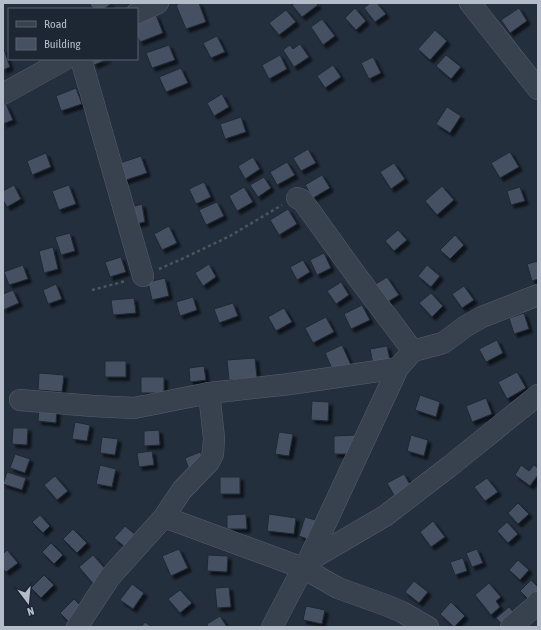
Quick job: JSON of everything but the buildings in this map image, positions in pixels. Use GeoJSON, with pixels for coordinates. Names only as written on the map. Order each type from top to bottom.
{"type":"FeatureCollection","features":[{"type":"Feature","properties":{"kind":"street"},"geometry":{"type":"LineString","coordinates":[[138,13],[158,3]]}},
{"type":"Feature","properties":{"kind":"street"},"geometry":{"type":"LineString","coordinates":[[470,3],[538,89]]}},
{"type":"Feature","properties":{"kind":"street"},"geometry":{"type":"LineString","coordinates":[[3,94],[64,60]]}},
{"type":"Feature","properties":{"kind":"street"},"geometry":{"type":"LineString","coordinates":[[81,60],[143,276]]}},
{"type":"Feature","properties":{"kind":"street"},"geometry":{"type":"LineString","coordinates":[[297,198],[302,200],[413,351]]}},
{"type":"Feature","properties":{"kind":"street"},"geometry":{"type":"LineString","coordinates":[[272,627],[306,565],[398,368],[413,351],[443,343],[466,326],[482,317],[538,295]]}},
{"type":"Feature","properties":{"kind":"street"},"geometry":{"type":"LineString","coordinates":[[20,400],[134,408],[209,393],[290,384],[398,368]]}},
{"type":"Feature","properties":{"kind":"street"},"geometry":{"type":"LineString","coordinates":[[77,627],[110,577],[164,517],[182,490],[209,462],[213,454],[214,438],[209,393]]}},
{"type":"Feature","properties":{"kind":"street"},"geometry":{"type":"LineString","coordinates":[[306,565],[385,516],[538,395]]}},
{"type":"Feature","properties":{"kind":"street"},"geometry":{"type":"LineString","coordinates":[[164,517],[306,565],[338,588],[402,612],[428,627]]}},
{"type":"Feature","properties":{"kind":"street"},"geometry":{"type":"LineString","coordinates":[[511,627],[537,606]]}},
{"type":"Feature","properties":{"kind":"path"},"geometry":{"type":"LineString","coordinates":[[92,290],[143,276],[184,258],[230,236],[291,199],[297,198]]}}]}
